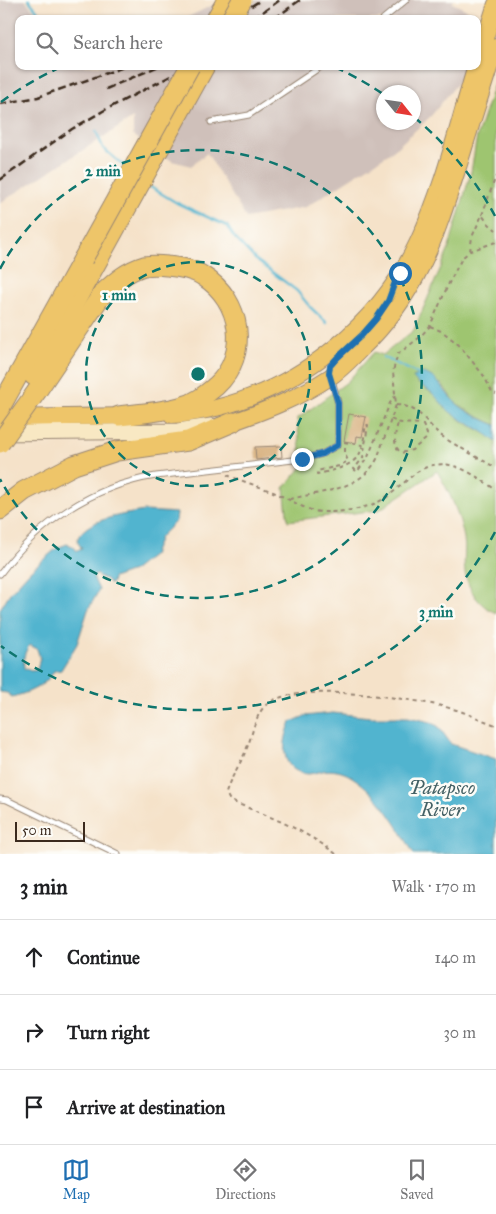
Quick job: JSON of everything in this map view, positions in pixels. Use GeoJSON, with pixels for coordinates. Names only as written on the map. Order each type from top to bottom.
{"type":"FeatureCollection","features":[{"type":"Feature","properties":{"kind":"highway"},"geometry":{"type":"LineString","coordinates":[[218,15],[227,0]]}},
{"type":"Feature","properties":{"kind":"highway"},"geometry":{"type":"LineString","coordinates":[[233,15],[242,0]]}},
{"type":"Feature","properties":{"kind":"highway"},"geometry":{"type":"LineString","coordinates":[[0,441],[18,395],[188,70]]}},
{"type":"Feature","properties":{"kind":"highway"},"geometry":{"type":"LineString","coordinates":[[89,262],[203,70]]}},
{"type":"Feature","properties":{"kind":"highway"},"geometry":{"type":"LineString","coordinates":[[18,395],[116,280],[144,266],[156,265],[174,266],[202,275],[224,294],[232,307],[237,321],[239,341],[230,368],[221,381],[207,394],[184,406],[119,416]]}},
{"type":"Feature","properties":{"kind":"highway"},"geometry":{"type":"LineString","coordinates":[[0,510],[24,491],[74,465],[117,451],[188,441],[233,422]]}},
{"type":"Feature","properties":{"kind":"main road"},"geometry":{"type":"LineString","coordinates":[[481,52],[496,4]]}},
{"type":"Feature","properties":{"kind":"main road"},"geometry":{"type":"LineString","coordinates":[[0,433],[178,431],[198,429],[233,422],[276,406],[331,377],[377,334],[399,307],[416,280],[430,250],[441,219],[496,48]]}},
{"type":"Feature","properties":{"kind":"main road"},"geometry":{"type":"LineString","coordinates":[[0,418],[178,415],[201,411],[230,404],[268,390],[294,376],[344,341],[395,282],[417,245],[430,215],[475,70]]}},
{"type":"Feature","properties":{"kind":"main road"},"geometry":{"type":"LineString","coordinates":[[331,377],[330,366],[376,319],[388,301],[395,282]]}},
{"type":"Feature","properties":{"kind":"main road"},"geometry":{"type":"LineString","coordinates":[[294,376],[313,370],[331,377]]}},
{"type":"Feature","properties":{"kind":"lane"},"geometry":{"type":"LineString","coordinates":[[388,15],[406,0]]}},
{"type":"Feature","properties":{"kind":"lane"},"geometry":{"type":"LineString","coordinates":[[211,122],[249,115],[316,70]]}},
{"type":"Feature","properties":{"kind":"lane"},"geometry":{"type":"LineString","coordinates":[[0,574],[35,534],[58,516],[85,499],[134,480],[302,459],[322,454],[338,445],[338,403],[331,377]]}},
{"type":"Feature","properties":{"kind":"lane"},"geometry":{"type":"LineString","coordinates":[[0,799],[7,800],[116,854]]}},
{"type":"Feature","properties":{"kind":"path"},"geometry":{"type":"LineString","coordinates":[[470,251],[472,236],[496,176]]}},
{"type":"Feature","properties":{"kind":"path"},"geometry":{"type":"LineString","coordinates":[[482,214],[496,230]]}},
{"type":"Feature","properties":{"kind":"path"},"geometry":{"type":"LineString","coordinates":[[290,499],[351,484],[373,468],[396,405],[393,371],[398,354],[419,338],[430,326],[456,267],[470,251],[496,242]]}},
{"type":"Feature","properties":{"kind":"path"},"geometry":{"type":"LineString","coordinates":[[430,326],[443,332],[459,345],[484,376],[492,392],[496,394]]}},
{"type":"Feature","properties":{"kind":"path"},"geometry":{"type":"LineString","coordinates":[[362,445],[347,442],[345,454],[348,461],[339,466],[317,471],[317,474],[339,469],[360,454],[362,445],[366,425],[368,425],[363,458],[354,469],[357,472],[368,457],[390,404],[396,396]]}},
{"type":"Feature","properties":{"kind":"path"},"geometry":{"type":"LineString","coordinates":[[396,405],[410,407],[420,414],[441,435],[496,468]]}},
{"type":"Feature","properties":{"kind":"path"},"geometry":{"type":"LineString","coordinates":[[390,419],[398,423],[423,426],[427,434],[426,439],[412,450],[401,453],[398,451],[394,439],[398,423]]}},
{"type":"Feature","properties":{"kind":"path"},"geometry":{"type":"LineString","coordinates":[[214,470],[290,499],[315,512],[334,512],[366,506],[384,499],[417,472],[430,465],[441,463],[462,468],[496,490]]}},
{"type":"Feature","properties":{"kind":"path"},"geometry":{"type":"LineString","coordinates":[[336,854],[296,829],[228,799],[226,793],[228,787],[248,747],[260,713],[266,705],[284,696],[309,694],[384,696],[452,709],[496,725]]}},
{"type":"Feature","properties":{"kind":"shaded area"},"geometry":{"type":"Polygon","coordinates":[[[0,0],[25,0],[38,15],[15,15],[15,70],[466,70],[464,75],[431,116],[421,125],[421,85],[376,85],[376,130],[416,130],[393,151],[306,207],[246,218],[207,153],[191,166],[172,161],[133,135],[133,118],[0,203],[0,0]]]}},
{"type":"Feature","properties":{"kind":"shaded area"},"geometry":{"type":"Polygon","coordinates":[[[223,0],[454,0],[452,3],[478,15],[192,15],[223,0]]]}},
{"type":"Feature","properties":{"kind":"green space"},"geometry":{"type":"Polygon","coordinates":[[[496,78],[496,425],[454,402],[442,384],[416,382],[432,393],[464,422],[488,435],[496,442],[496,613],[480,602],[469,586],[465,573],[465,542],[460,521],[450,495],[437,471],[379,510],[288,521],[284,488],[302,467],[297,419],[347,382],[374,352],[383,355],[414,330],[448,251],[471,172],[477,136],[496,78]]]}},
{"type":"Feature","properties":{"kind":"water"},"geometry":{"type":"Polygon","coordinates":[[[423,373],[437,381],[463,409],[496,425],[496,442],[450,412],[434,394],[419,384],[413,377],[423,373]]]}},
{"type":"Feature","properties":{"kind":"water"},"geometry":{"type":"Polygon","coordinates":[[[145,511],[177,513],[176,521],[160,537],[153,555],[133,571],[113,578],[110,584],[106,579],[99,577],[97,574],[93,577],[99,590],[88,610],[77,644],[61,670],[54,671],[41,685],[24,693],[12,697],[7,693],[0,692],[0,609],[10,593],[30,571],[57,548],[67,544],[73,546],[77,551],[82,549],[77,541],[87,527],[116,516],[145,511]],[[30,645],[26,650],[24,668],[31,671],[37,670],[40,658],[37,649],[30,645]]]}},
{"type":"Feature","properties":{"kind":"water","name":"Patapsco River"},"geometry":{"type":"Polygon","coordinates":[[[333,713],[370,717],[408,717],[431,722],[439,727],[451,744],[496,759],[496,854],[414,854],[379,801],[362,784],[345,773],[334,770],[307,774],[298,772],[291,767],[285,754],[285,746],[291,722],[305,716],[333,713]]]}},
{"type":"Feature","properties":{"kind":"building"},"geometry":{"type":"Polygon","coordinates":[[[349,414],[366,417],[362,437],[357,436],[356,443],[344,441],[349,414]]]}},
{"type":"Feature","properties":{"kind":"building"},"geometry":{"type":"Polygon","coordinates":[[[281,446],[282,457],[256,460],[255,447],[281,446]]]}},
{"type":"Feature","properties":{"kind":"waterway"},"geometry":{"type":"LineString","coordinates":[[29,0],[41,15]]}},
{"type":"Feature","properties":{"kind":"waterway"},"geometry":{"type":"LineString","coordinates":[[96,131],[103,148],[126,168]]}},
{"type":"Feature","properties":{"kind":"waterway"},"geometry":{"type":"LineString","coordinates":[[147,185],[177,203],[227,226],[234,237],[256,260],[297,291],[327,323]]}},
{"type":"Feature","properties":{"kind":"waterway"},"geometry":{"type":"LineString","coordinates":[[383,357],[420,375]]}},
{"type":"Feature","properties":{"kind":"railway"},"geometry":{"type":"LineString","coordinates":[[237,15],[261,0]]}},
{"type":"Feature","properties":{"kind":"railway"},"geometry":{"type":"LineString","coordinates":[[259,15],[280,0]]}},
{"type":"Feature","properties":{"kind":"railway"},"geometry":{"type":"LineString","coordinates":[[279,15],[300,0]]}},
{"type":"Feature","properties":{"kind":"railway"},"geometry":{"type":"LineString","coordinates":[[0,104],[38,97],[116,70]]}},
{"type":"Feature","properties":{"kind":"railway"},"geometry":{"type":"LineString","coordinates":[[106,89],[150,70]]}},
{"type":"Feature","properties":{"kind":"railway"},"geometry":{"type":"LineString","coordinates":[[0,180],[72,129],[182,70]]}},
{"type":"Feature","properties":{"kind":"route"},"geometry":{"type":"LineString","coordinates":[[302,459],[322,454],[338,445],[338,403],[329,373],[330,366],[376,319],[388,301],[400,273]]}}]}
